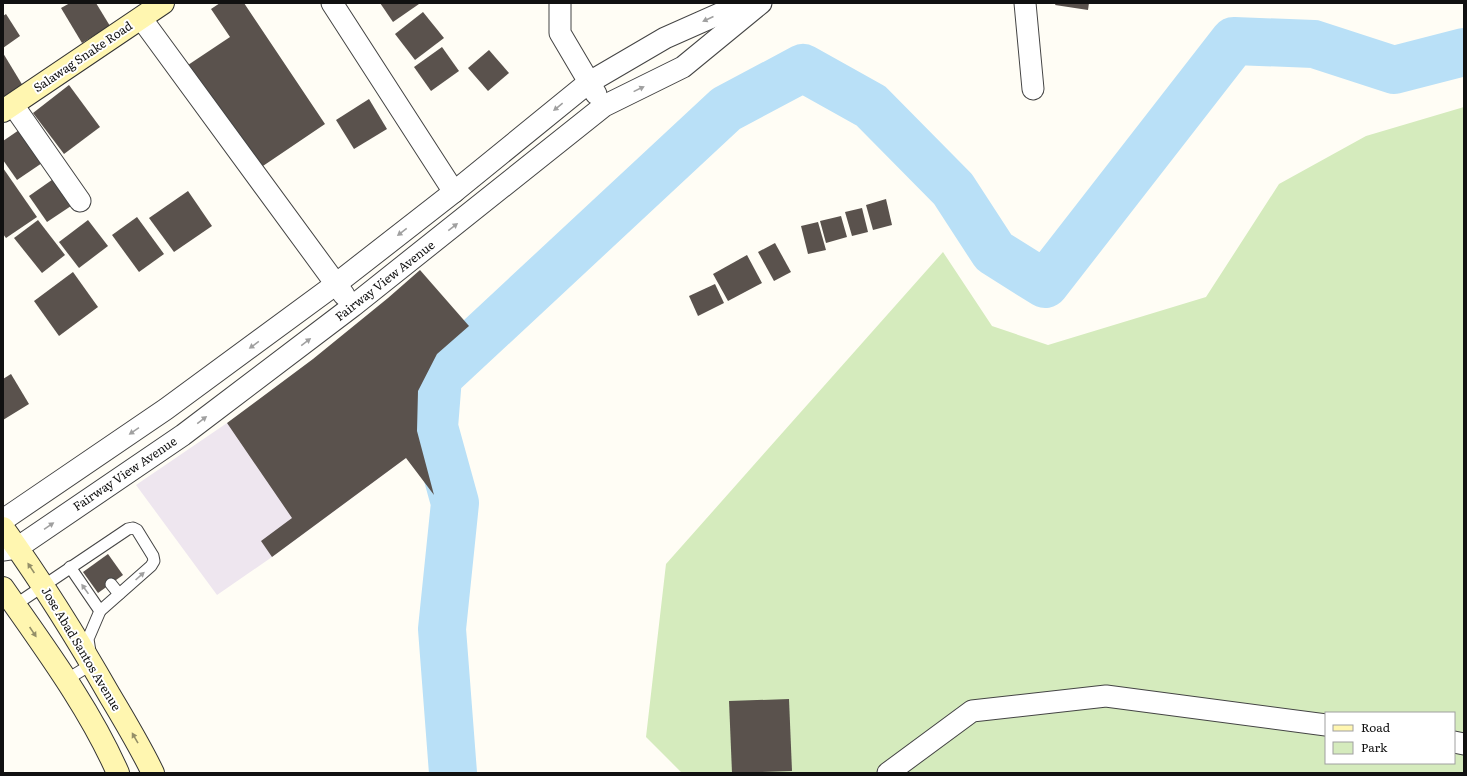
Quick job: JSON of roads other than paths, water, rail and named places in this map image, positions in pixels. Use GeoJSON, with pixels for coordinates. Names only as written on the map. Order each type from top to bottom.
{"type":"FeatureCollection","features":[{"type":"Feature","properties":{"kind":"main road","name":"Salawag Snake Road"},"geometry":{"type":"LineString","coordinates":[[8,108],[163,3]]}},
{"type":"Feature","properties":{"kind":"main road","name":"Jose Abad Santos Avenue"},"geometry":{"type":"LineString","coordinates":[[3,528],[10,549],[43,586],[92,664],[145,756],[153,773]]}},
{"type":"Feature","properties":{"kind":"main road"},"geometry":{"type":"LineString","coordinates":[[9,597],[66,680],[91,722],[118,773]]}},
{"type":"Feature","properties":{"kind":"street"},"geometry":{"type":"LineString","coordinates":[[332,3],[454,192]]}},
{"type":"Feature","properties":{"kind":"street"},"geometry":{"type":"LineString","coordinates":[[560,3],[560,33],[588,82],[604,106]]}},
{"type":"Feature","properties":{"kind":"street"},"geometry":{"type":"LineString","coordinates":[[3,520],[166,409],[336,284],[454,192],[588,82],[665,38],[744,3]]}},
{"type":"Feature","properties":{"kind":"street","name":"Fairway View Avenue"},"geometry":{"type":"LineString","coordinates":[[10,549],[183,435],[353,306],[604,106],[683,67],[761,3]]}},
{"type":"Feature","properties":{"kind":"street"},"geometry":{"type":"LineString","coordinates":[[1025,3],[1033,89]]}},
{"type":"Feature","properties":{"kind":"street"},"geometry":{"type":"LineString","coordinates":[[141,18],[353,306]]}},
{"type":"Feature","properties":{"kind":"street"},"geometry":{"type":"LineString","coordinates":[[8,108],[80,201]]}},
{"type":"Feature","properties":{"kind":"street"},"geometry":{"type":"LineString","coordinates":[[166,409],[183,435]]}},
{"type":"Feature","properties":{"kind":"street"},"geometry":{"type":"LineString","coordinates":[[888,773],[972,711],[1106,696],[1325,725]]}},
{"type":"Feature","properties":{"kind":"lane"},"geometry":{"type":"LineString","coordinates":[[9,597],[43,586],[70,567],[93,559],[128,530],[132,528],[137,530],[153,556],[154,561],[100,611],[88,639],[92,664],[66,680]]}},
{"type":"Feature","properties":{"kind":"lane"},"geometry":{"type":"LineString","coordinates":[[70,567],[100,611]]}},
{"type":"Feature","properties":{"kind":"lane"},"geometry":{"type":"LineString","coordinates":[[111,584],[119,594]]}},
{"type":"Feature","properties":{"kind":"waterway"},"geometry":{"type":"LineString","coordinates":[[453,773],[442,629],[455,503],[434,427],[438,377],[726,109],[803,68],[871,106],[953,189],[994,252],[1045,284],[1234,41],[1314,44],[1394,70],[1464,52]]}}]}
